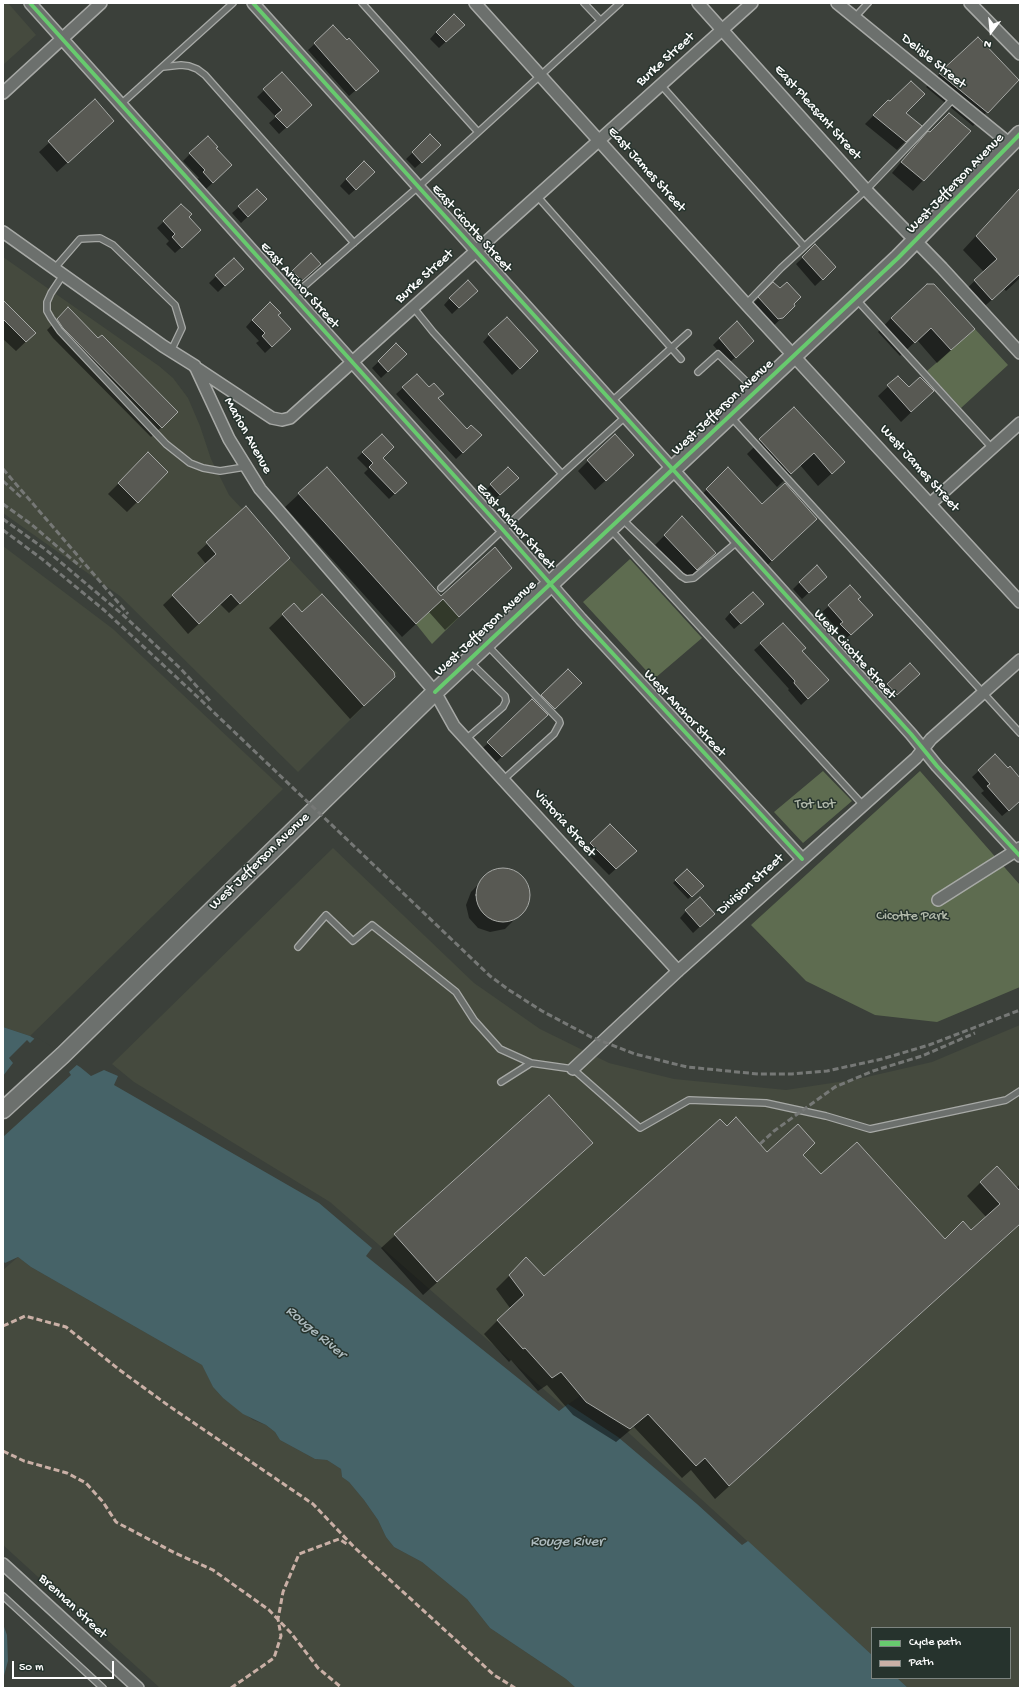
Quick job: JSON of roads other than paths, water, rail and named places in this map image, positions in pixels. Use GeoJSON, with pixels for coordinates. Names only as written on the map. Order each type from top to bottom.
{"type":"FeatureCollection","features":[{"type":"Feature","properties":{"kind":"main road","name":"West Jefferson Avenue"},"geometry":{"type":"LineString","coordinates":[[3,1110],[62,1055],[435,692],[856,299],[915,242],[1015,139]]}},
{"type":"Feature","properties":{"kind":"street","name":"East Anchor Street"},"geometry":{"type":"LineString","coordinates":[[30,3],[550,584]]}},
{"type":"Feature","properties":{"kind":"street"},"geometry":{"type":"LineString","coordinates":[[3,93],[101,3]]}},
{"type":"Feature","properties":{"kind":"street","name":"East Cicotte Street"},"geometry":{"type":"LineString","coordinates":[[253,3],[672,470]]}},
{"type":"Feature","properties":{"kind":"street","name":"East James Street"},"geometry":{"type":"LineString","coordinates":[[475,3],[794,357]]}},
{"type":"Feature","properties":{"kind":"street","name":"East Pleasant Street"},"geometry":{"type":"LineString","coordinates":[[698,3],[866,190],[942,268],[1020,353]]}},
{"type":"Feature","properties":{"kind":"street","name":"Burke Street"},"geometry":{"type":"LineString","coordinates":[[194,366],[272,418],[282,420],[290,418],[752,3]]}},
{"type":"Feature","properties":{"kind":"street","name":"Delisle Street"},"geometry":{"type":"LineString","coordinates":[[837,3],[954,98],[1015,139]]}},
{"type":"Feature","properties":{"kind":"street"},"geometry":{"type":"LineString","coordinates":[[970,3],[1020,54]]}},
{"type":"Feature","properties":{"kind":"street"},"geometry":{"type":"LineString","coordinates":[[3,232],[170,351],[194,366]]}},
{"type":"Feature","properties":{"kind":"street","name":"West James Street"},"geometry":{"type":"LineString","coordinates":[[794,357],[1020,602]]}},
{"type":"Feature","properties":{"kind":"street","name":"Marion Avenue"},"geometry":{"type":"LineString","coordinates":[[194,366],[217,417],[246,467],[282,516],[435,692]]}},
{"type":"Feature","properties":{"kind":"street"},"geometry":{"type":"LineString","coordinates":[[930,504],[1020,423]]}},
{"type":"Feature","properties":{"kind":"street","name":"West Cicotte Street"},"geometry":{"type":"LineString","coordinates":[[672,470],[923,749],[1019,852]]}},
{"type":"Feature","properties":{"kind":"street","name":"West Anchor Street"},"geometry":{"type":"LineString","coordinates":[[550,584],[802,859]]}},
{"type":"Feature","properties":{"kind":"street","name":"Division Street"},"geometry":{"type":"LineString","coordinates":[[573,1069],[678,971],[916,758],[931,739],[1020,660]]}},
{"type":"Feature","properties":{"kind":"street","name":"Victoria Street"},"geometry":{"type":"LineString","coordinates":[[435,692],[454,726],[678,971]]}},
{"type":"Feature","properties":{"kind":"street"},"geometry":{"type":"LineString","coordinates":[[938,900],[1019,852]]}},
{"type":"Feature","properties":{"kind":"street","name":"Brennan Street"},"geometry":{"type":"LineString","coordinates":[[3,1564],[138,1688]]}},
{"type":"Feature","properties":{"kind":"lane"},"geometry":{"type":"LineString","coordinates":[[121,104],[233,3]]}},
{"type":"Feature","properties":{"kind":"lane"},"geometry":{"type":"LineString","coordinates":[[362,3],[478,132]]}},
{"type":"Feature","properties":{"kind":"lane"},"geometry":{"type":"LineString","coordinates":[[584,3],[600,20]]}},
{"type":"Feature","properties":{"kind":"lane"},"geometry":{"type":"LineString","coordinates":[[293,296],[418,187],[620,3]]}},
{"type":"Feature","properties":{"kind":"lane"},"geometry":{"type":"LineString","coordinates":[[854,17],[868,3]]}},
{"type":"Feature","properties":{"kind":"lane"},"geometry":{"type":"LineString","coordinates":[[163,67],[181,65],[189,66],[197,69],[205,75],[354,243]]}},
{"type":"Feature","properties":{"kind":"lane"},"geometry":{"type":"LineString","coordinates":[[661,85],[804,246]]}},
{"type":"Feature","properties":{"kind":"lane"},"geometry":{"type":"LineString","coordinates":[[746,304],[804,246],[866,190],[954,98]]}},
{"type":"Feature","properties":{"kind":"lane"},"geometry":{"type":"LineString","coordinates":[[537,196],[681,359]]}},
{"type":"Feature","properties":{"kind":"lane"},"geometry":{"type":"LineString","coordinates":[[170,351],[182,328],[175,305],[113,245],[100,238],[80,239],[58,272],[48,302],[47,310],[60,332],[166,444],[190,463],[203,468],[220,471],[246,467]]}},
{"type":"Feature","properties":{"kind":"lane"},"geometry":{"type":"LineString","coordinates":[[856,299],[992,448]]}},
{"type":"Feature","properties":{"kind":"lane"},"geometry":{"type":"LineString","coordinates":[[413,307],[433,332],[562,474]]}},
{"type":"Feature","properties":{"kind":"lane"},"geometry":{"type":"LineString","coordinates":[[611,402],[688,333]]}},
{"type":"Feature","properties":{"kind":"lane"},"geometry":{"type":"LineString","coordinates":[[698,372],[718,354],[756,392]]}},
{"type":"Feature","properties":{"kind":"lane"},"geometry":{"type":"LineString","coordinates":[[730,416],[1020,733]]}},
{"type":"Feature","properties":{"kind":"lane"},"geometry":{"type":"LineString","coordinates":[[441,588],[502,529],[625,417]]}},
{"type":"Feature","properties":{"kind":"lane"},"geometry":{"type":"LineString","coordinates":[[621,518],[681,576],[686,579],[694,578],[736,542]]}},
{"type":"Feature","properties":{"kind":"lane"},"geometry":{"type":"LineString","coordinates":[[609,529],[863,805]]}},
{"type":"Feature","properties":{"kind":"lane"},"geometry":{"type":"LineString","coordinates":[[486,644],[559,720],[560,723],[554,734],[503,780]]}},
{"type":"Feature","properties":{"kind":"lane"},"geometry":{"type":"LineString","coordinates":[[466,739],[503,707],[506,701],[505,696],[469,660]]}},
{"type":"Feature","properties":{"kind":"lane"},"geometry":{"type":"LineString","coordinates":[[298,947],[326,915],[353,941],[372,925],[456,992],[474,1020],[500,1049],[531,1063],[573,1069],[640,1128],[689,1100],[766,1103],[826,1116],[870,1129],[1006,1100],[1020,1090]]}},
{"type":"Feature","properties":{"kind":"lane"},"geometry":{"type":"LineString","coordinates":[[502,1082],[531,1063]]}},
{"type":"Feature","properties":{"kind":"lane"},"geometry":{"type":"LineString","coordinates":[[3,1596],[103,1688]]}},
{"type":"Feature","properties":{"kind":"water","name":"Rouge River"},"geometry":{"type":"Polygon","coordinates":[[[3,1027],[30,1036],[80,1067],[91,1076],[104,1070],[118,1076],[114,1085],[319,1203],[372,1248],[366,1256],[559,1411],[568,1404],[618,1437],[697,1504],[742,1545],[748,1541],[871,1654],[871,1679],[898,1679],[908,1688],[576,1688],[566,1679],[490,1628],[467,1599],[422,1562],[394,1547],[386,1537],[378,1520],[364,1500],[349,1482],[342,1477],[341,1469],[327,1460],[315,1459],[280,1440],[275,1432],[266,1425],[243,1414],[223,1398],[213,1387],[202,1365],[31,1267],[18,1257],[5,1263],[3,1261],[3,1027]]]}},
{"type":"Feature","properties":{"kind":"water"},"geometry":{"type":"Polygon","coordinates":[[[3,1624],[7,1635],[8,1661],[3,1679],[3,1624]]]}},
{"type":"Feature","properties":{"kind":"railway"},"geometry":{"type":"LineString","coordinates":[[3,469],[128,614]]}},
{"type":"Feature","properties":{"kind":"railway"},"geometry":{"type":"LineString","coordinates":[[3,481],[22,498]]}},
{"type":"Feature","properties":{"kind":"railway"},"geometry":{"type":"LineString","coordinates":[[3,504],[31,524],[81,567]]}},
{"type":"Feature","properties":{"kind":"railway"},"geometry":{"type":"LineString","coordinates":[[3,519],[45,549],[122,614],[181,669],[211,702]]}},
{"type":"Feature","properties":{"kind":"railway"},"geometry":{"type":"LineString","coordinates":[[3,530],[42,559],[104,610],[203,702],[490,976],[542,1011],[591,1037],[635,1054],[687,1067],[758,1074],[792,1074],[827,1071],[882,1059],[929,1045],[1020,1010]]}},
{"type":"Feature","properties":{"kind":"railway"},"geometry":{"type":"LineString","coordinates":[[760,1144],[774,1131],[835,1087],[873,1071],[922,1056],[975,1033]]}},
{"type":"Feature","properties":{"kind":"park label","name":"Tot Lot"},"geometry":{"type":"Point","coordinates":[815,805]}},
{"type":"Feature","properties":{"kind":"park label","name":"Cicotte Park"},"geometry":{"type":"Point","coordinates":[912,917]}}]}
